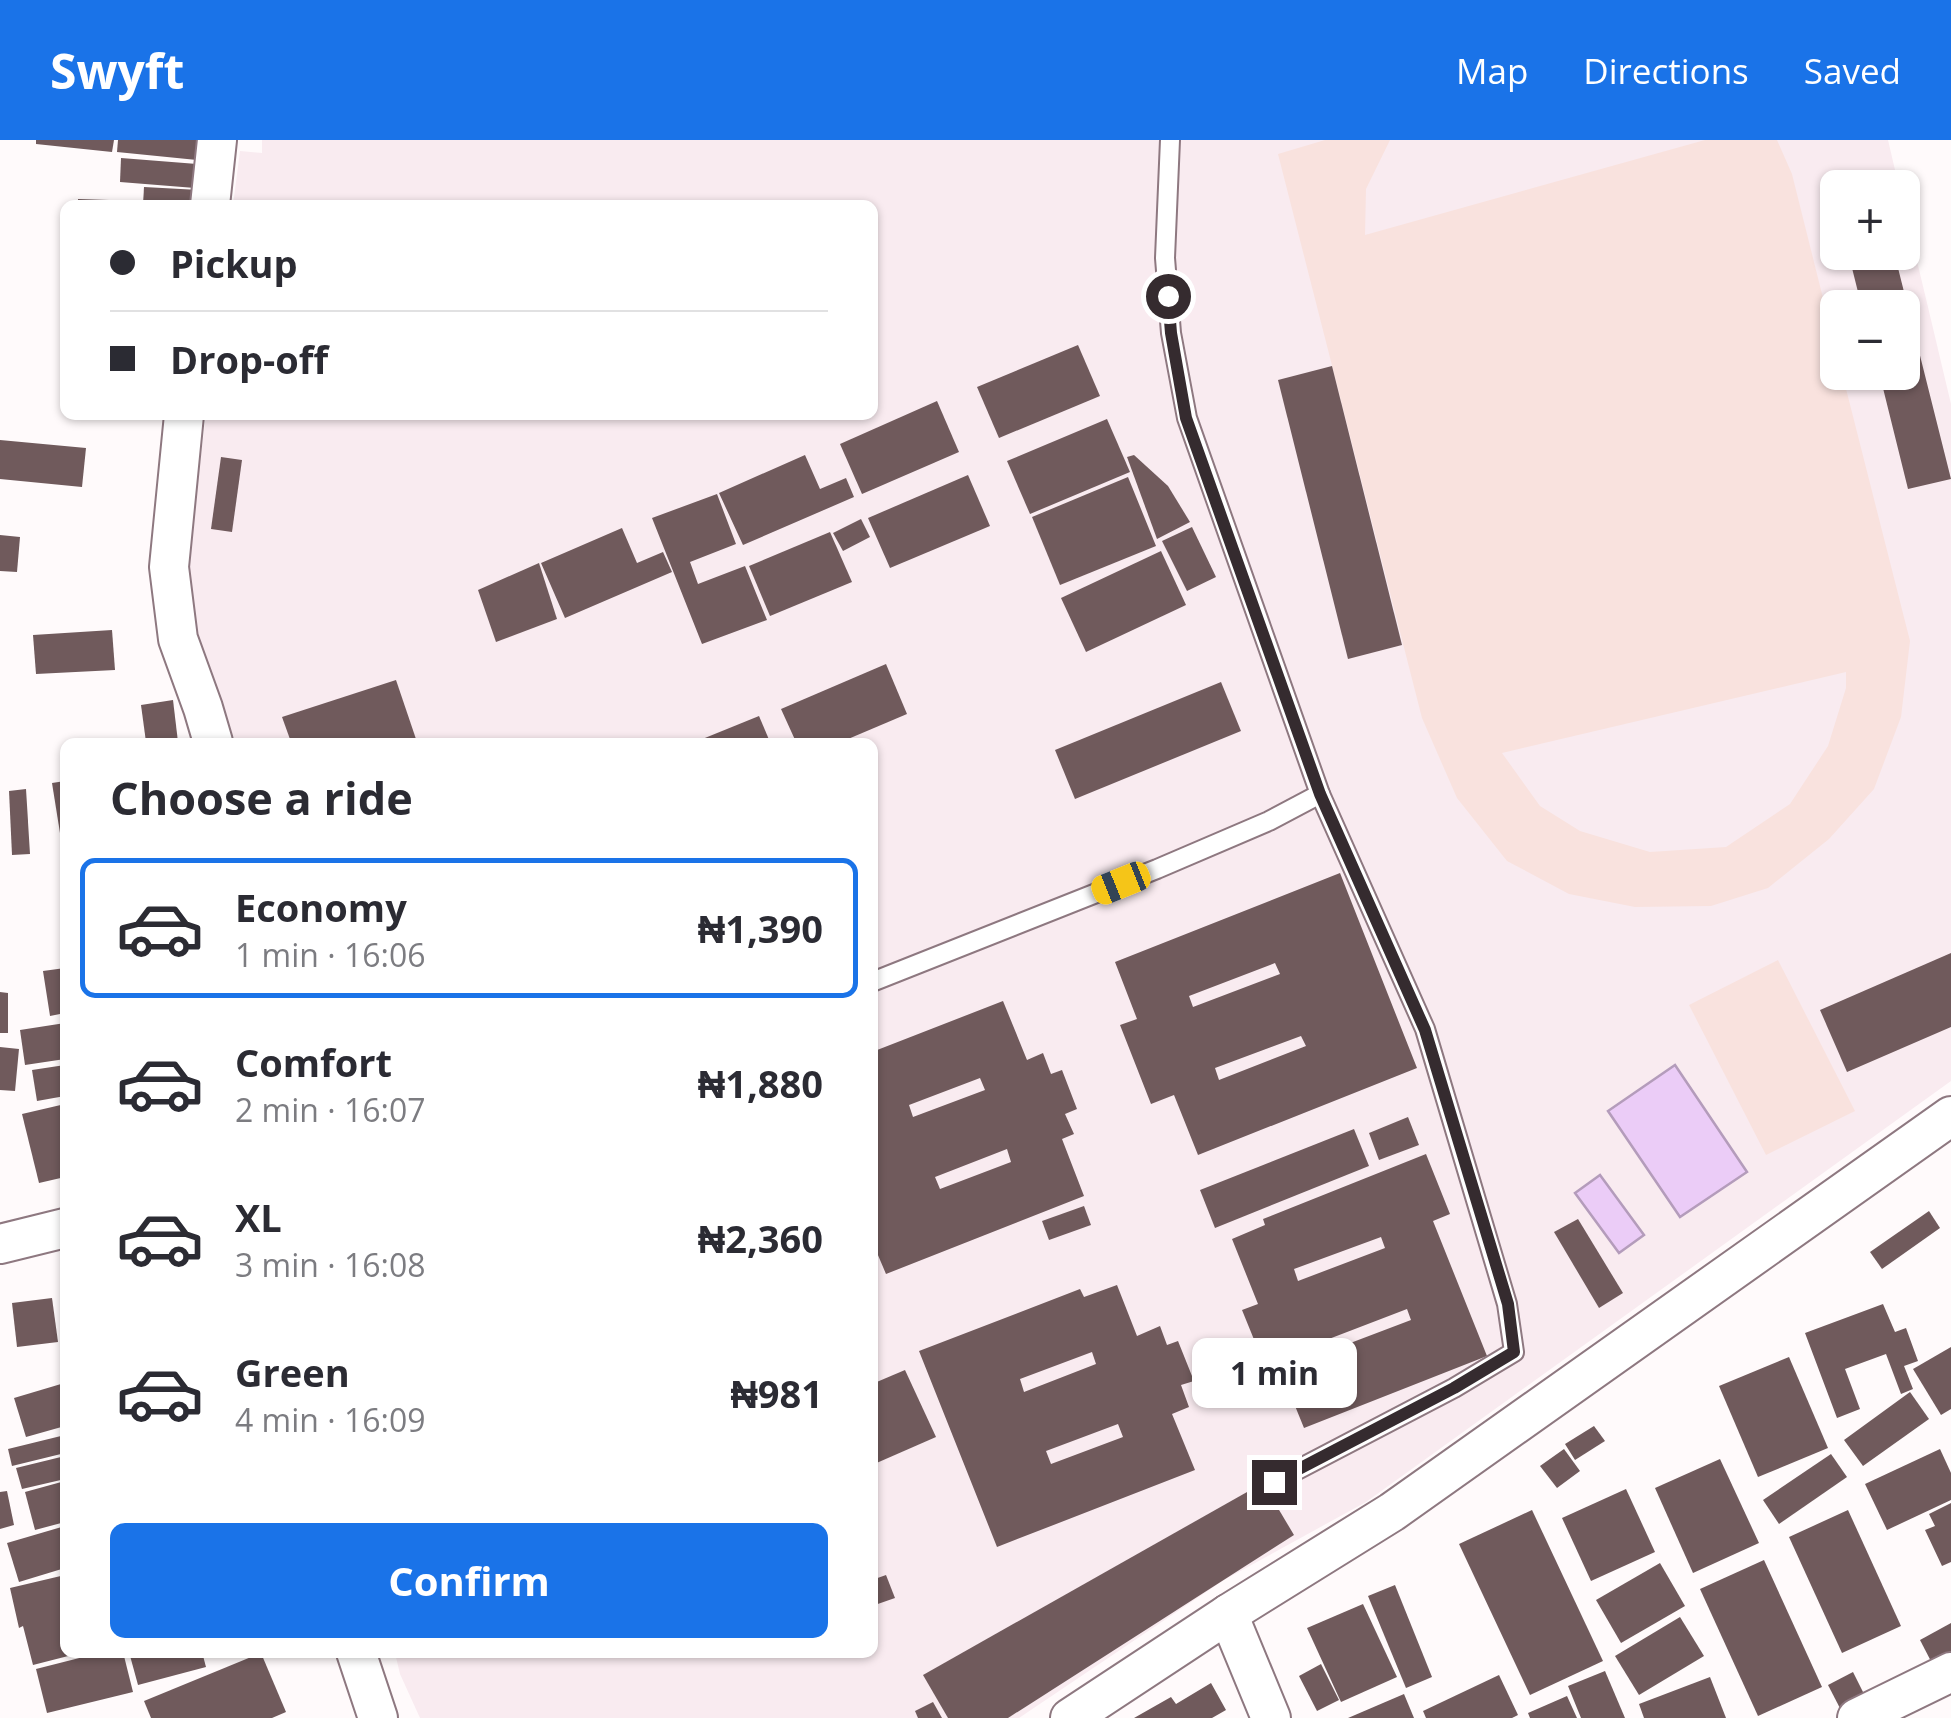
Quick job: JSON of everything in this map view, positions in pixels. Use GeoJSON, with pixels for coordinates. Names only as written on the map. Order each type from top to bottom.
{"type":"FeatureCollection","features":[{"type":"Feature","properties":{"kind":"street"},"geometry":{"type":"LineString","coordinates":[[211,200],[217,140]]}},
{"type":"Feature","properties":{"kind":"street"},"geometry":{"type":"LineString","coordinates":[[184,420],[170,567],[178,639],[211,738]]}},
{"type":"Feature","properties":{"kind":"street"},"geometry":{"type":"LineString","coordinates":[[1070,1718],[1392,1512],[1951,1116]]}},
{"type":"Feature","properties":{"kind":"street"},"geometry":{"type":"LineString","coordinates":[[0,1244],[60,1229]]}},
{"type":"Feature","properties":{"kind":"street"},"geometry":{"type":"LineString","coordinates":[[1228,1614],[1271,1718]]}},
{"type":"Feature","properties":{"kind":"street"},"geometry":{"type":"LineString","coordinates":[[358,1658],[378,1718]]}},
{"type":"Feature","properties":{"kind":"street"},"geometry":{"type":"LineString","coordinates":[[1857,1718],[1951,1672]]}},
{"type":"Feature","properties":{"kind":"lane"},"geometry":{"type":"LineString","coordinates":[[1170,140],[1165,258],[1171,333],[1186,418],[1320,794],[1425,1030],[1508,1304],[1514,1352],[1454,1388],[1274,1482]]}},
{"type":"Feature","properties":{"kind":"lane"},"geometry":{"type":"LineString","coordinates":[[878,980],[1254,828],[1320,794]]}},
{"type":"Feature","properties":{"kind":"shaded area"},"geometry":{"type":"Polygon","coordinates":[[[262,140],[1888,140],[1895,170],[1820,170],[1820,270],[1919,270],[1951,404],[1951,1081],[1366,1502],[1224,1580],[1019,1718],[420,1718],[396,1658],[878,1658],[878,738],[234,738],[181,614],[205,420],[878,420],[878,200],[234,200],[240,151],[262,153],[262,140]]]}},
{"type":"Feature","properties":{"kind":"shaded area"},"geometry":{"type":"Polygon","coordinates":[[[1325,140],[1390,140],[1366,189],[1365,235],[1705,140],[1777,140],[1792,174],[1821,290],[1820,390],[1846,390],[1910,641],[1901,717],[1874,789],[1829,839],[1768,888],[1711,906],[1635,907],[1569,894],[1507,861],[1457,798],[1422,718],[1278,154],[1325,140]],[[1846,672],[1502,753],[1540,806],[1580,831],[1650,852],[1726,847],[1790,804],[1828,746],[1846,688],[1846,672]]]}},
{"type":"Feature","properties":{"kind":"shaded area"},"geometry":{"type":"Polygon","coordinates":[[[1778,960],[1855,1111],[1766,1155],[1689,1005],[1778,960]]]}},
{"type":"Feature","properties":{"kind":"shaded area"},"geometry":{"type":"Polygon","coordinates":[[[1675,1065],[1747,1172],[1680,1217],[1608,1111],[1675,1065]]]}},
{"type":"Feature","properties":{"kind":"shaded area"},"geometry":{"type":"Polygon","coordinates":[[[1600,1175],[1644,1235],[1619,1253],[1575,1193],[1600,1175]]]}},
{"type":"Feature","properties":{"kind":"building"},"geometry":{"type":"Polygon","coordinates":[[[36,140],[114,140],[112,152],[36,144],[36,140]]]}},
{"type":"Feature","properties":{"kind":"building"},"geometry":{"type":"Polygon","coordinates":[[[118,140],[199,140],[197,160],[117,152],[118,140]]]}},
{"type":"Feature","properties":{"kind":"building"},"geometry":{"type":"Polygon","coordinates":[[[121,158],[197,164],[195,188],[120,182],[121,158]]]}},
{"type":"Feature","properties":{"kind":"building"},"geometry":{"type":"Polygon","coordinates":[[[144,187],[199,190],[198,200],[143,200],[144,187]]]}},
{"type":"Feature","properties":{"kind":"building"},"geometry":{"type":"Polygon","coordinates":[[[1852,270],[1899,270],[1904,290],[1858,290],[1852,270]]]}},
{"type":"Feature","properties":{"kind":"building"},"geometry":{"type":"Polygon","coordinates":[[[1078,345],[1100,396],[999,438],[977,387],[1078,345]]]}},
{"type":"Feature","properties":{"kind":"building"},"geometry":{"type":"Polygon","coordinates":[[[1920,356],[1951,479],[1908,489],[1883,390],[1920,390],[1920,356]]]}},
{"type":"Feature","properties":{"kind":"building"},"geometry":{"type":"Polygon","coordinates":[[[1332,366],[1402,645],[1348,659],[1278,380],[1332,366]]]}},
{"type":"Feature","properties":{"kind":"building"},"geometry":{"type":"Polygon","coordinates":[[[937,401],[959,452],[862,494],[840,444],[937,401]]]}},
{"type":"Feature","properties":{"kind":"building"},"geometry":{"type":"Polygon","coordinates":[[[1107,419],[1130,472],[1030,514],[1007,461],[1107,419]]]}},
{"type":"Feature","properties":{"kind":"building"},"geometry":{"type":"Polygon","coordinates":[[[0,440],[86,448],[82,487],[0,479],[0,440]]]}},
{"type":"Feature","properties":{"kind":"building"},"geometry":{"type":"Polygon","coordinates":[[[805,455],[820,489],[846,478],[854,497],[743,545],[719,493],[805,455]]]}},
{"type":"Feature","properties":{"kind":"building"},"geometry":{"type":"Polygon","coordinates":[[[1134,455],[1168,486],[1190,522],[1157,539],[1127,457],[1134,455]]]}},
{"type":"Feature","properties":{"kind":"building"},"geometry":{"type":"Polygon","coordinates":[[[221,457],[242,460],[232,532],[211,529],[221,457]]]}},
{"type":"Feature","properties":{"kind":"building"},"geometry":{"type":"Polygon","coordinates":[[[968,475],[990,526],[890,568],[868,518],[968,475]]]}},
{"type":"Feature","properties":{"kind":"building"},"geometry":{"type":"Polygon","coordinates":[[[1128,477],[1156,546],[1060,585],[1032,517],[1128,477]]]}},
{"type":"Feature","properties":{"kind":"building"},"geometry":{"type":"Polygon","coordinates":[[[717,494],[736,544],[690,562],[698,584],[745,566],[767,620],[702,644],[652,518],[717,494]]]}},
{"type":"Feature","properties":{"kind":"building"},"geometry":{"type":"Polygon","coordinates":[[[861,519],[870,537],[843,551],[833,533],[861,519]]]}},
{"type":"Feature","properties":{"kind":"building"},"geometry":{"type":"Polygon","coordinates":[[[1192,527],[1216,577],[1187,591],[1162,541],[1192,527]]]}},
{"type":"Feature","properties":{"kind":"building"},"geometry":{"type":"Polygon","coordinates":[[[622,528],[637,563],[663,552],[672,572],[565,618],[541,563],[622,528]]]}},
{"type":"Feature","properties":{"kind":"building"},"geometry":{"type":"Polygon","coordinates":[[[830,532],[852,582],[770,616],[749,566],[830,532]]]}},
{"type":"Feature","properties":{"kind":"building"},"geometry":{"type":"Polygon","coordinates":[[[0,535],[20,537],[17,572],[0,571],[0,535]]]}},
{"type":"Feature","properties":{"kind":"building"},"geometry":{"type":"Polygon","coordinates":[[[1161,551],[1186,605],[1086,652],[1061,598],[1161,551]]]}},
{"type":"Feature","properties":{"kind":"building"},"geometry":{"type":"Polygon","coordinates":[[[539,563],[557,619],[496,642],[478,590],[539,563]]]}},
{"type":"Feature","properties":{"kind":"building"},"geometry":{"type":"Polygon","coordinates":[[[112,630],[115,670],[36,674],[33,635],[112,630]]]}},
{"type":"Feature","properties":{"kind":"building"},"geometry":{"type":"Polygon","coordinates":[[[886,664],[907,714],[850,738],[794,738],[781,709],[886,664]]]}},
{"type":"Feature","properties":{"kind":"building"},"geometry":{"type":"Polygon","coordinates":[[[396,680],[416,738],[290,738],[282,717],[396,680]]]}},
{"type":"Feature","properties":{"kind":"building"},"geometry":{"type":"Polygon","coordinates":[[[1221,682],[1241,731],[1075,799],[1055,750],[1221,682]]]}},
{"type":"Feature","properties":{"kind":"building"},"geometry":{"type":"Polygon","coordinates":[[[173,700],[178,738],[145,738],[141,705],[173,700]]]}},
{"type":"Feature","properties":{"kind":"building"},"geometry":{"type":"Polygon","coordinates":[[[759,716],[768,738],[705,738],[759,716]]]}},
{"type":"Feature","properties":{"kind":"building"},"geometry":{"type":"Polygon","coordinates":[[[60,782],[60,833],[52,783],[60,782]]]}},
{"type":"Feature","properties":{"kind":"building"},"geometry":{"type":"Polygon","coordinates":[[[26,789],[30,854],[12,855],[9,791],[26,789]]]}},
{"type":"Feature","properties":{"kind":"building"},"geometry":{"type":"Polygon","coordinates":[[[1340,873],[1417,1068],[1198,1155],[1174,1095],[1151,1104],[1120,1025],[1137,1019],[1115,962],[1340,873]],[[1275,963],[1189,996],[1193,1007],[1280,974],[1275,963]],[[1301,1036],[1215,1068],[1219,1080],[1306,1046],[1301,1036]]]}},
{"type":"Feature","properties":{"kind":"building"},"geometry":{"type":"Polygon","coordinates":[[[1951,953],[1951,1027],[1847,1072],[1820,1010],[1951,953]]]}},
{"type":"Feature","properties":{"kind":"building"},"geometry":{"type":"Polygon","coordinates":[[[60,969],[60,1014],[50,1016],[43,971],[60,969]]]}},
{"type":"Feature","properties":{"kind":"building"},"geometry":{"type":"Polygon","coordinates":[[[0,992],[8,993],[8,1033],[0,1033],[0,992]]]}},
{"type":"Feature","properties":{"kind":"building"},"geometry":{"type":"Polygon","coordinates":[[[1003,1001],[1027,1060],[1043,1053],[1051,1074],[1062,1070],[1077,1109],[1065,1114],[1074,1134],[1062,1139],[1084,1196],[886,1274],[878,1255],[878,1050],[1003,1001]],[[980,1078],[909,1105],[913,1117],[985,1090],[980,1078]],[[1007,1149],[935,1177],[940,1189],[1011,1162],[1007,1149]]]}},
{"type":"Feature","properties":{"kind":"building"},"geometry":{"type":"Polygon","coordinates":[[[60,1024],[60,1060],[25,1065],[20,1030],[60,1024]]]}},
{"type":"Feature","properties":{"kind":"building"},"geometry":{"type":"Polygon","coordinates":[[[0,1047],[19,1049],[15,1091],[0,1090],[0,1047]]]}},
{"type":"Feature","properties":{"kind":"building"},"geometry":{"type":"Polygon","coordinates":[[[60,1066],[60,1097],[37,1101],[32,1070],[60,1066]]]}},
{"type":"Feature","properties":{"kind":"building"},"geometry":{"type":"Polygon","coordinates":[[[60,1105],[60,1178],[39,1183],[22,1114],[60,1105]]]}},
{"type":"Feature","properties":{"kind":"building"},"geometry":{"type":"Polygon","coordinates":[[[1408,1117],[1419,1145],[1379,1160],[1369,1133],[1408,1117]]]}},
{"type":"Feature","properties":{"kind":"building"},"geometry":{"type":"Polygon","coordinates":[[[1354,1129],[1369,1166],[1215,1228],[1200,1190],[1354,1129]]]}},
{"type":"Feature","properties":{"kind":"building"},"geometry":{"type":"Polygon","coordinates":[[[1426,1154],[1450,1214],[1433,1221],[1487,1356],[1304,1428],[1280,1369],[1268,1374],[1242,1310],[1258,1304],[1232,1239],[1265,1225],[1263,1219],[1426,1154]],[[1381,1237],[1294,1269],[1298,1281],[1385,1248],[1381,1237]],[[1407,1309],[1321,1342],[1324,1353],[1411,1320],[1407,1309]]]}},
{"type":"Feature","properties":{"kind":"building"},"geometry":{"type":"Polygon","coordinates":[[[1084,1206],[1091,1225],[1049,1240],[1042,1221],[1084,1206]]]}},
{"type":"Feature","properties":{"kind":"building"},"geometry":{"type":"Polygon","coordinates":[[[1929,1211],[1940,1228],[1882,1269],[1870,1252],[1929,1211]]]}},
{"type":"Feature","properties":{"kind":"building"},"geometry":{"type":"Polygon","coordinates":[[[1578,1219],[1623,1293],[1599,1308],[1554,1232],[1578,1219]]]}},
{"type":"Feature","properties":{"kind":"building"},"geometry":{"type":"Polygon","coordinates":[[[1117,1285],[1137,1336],[1160,1326],[1167,1345],[1178,1341],[1194,1381],[1181,1385],[1189,1407],[1172,1414],[1195,1470],[997,1547],[919,1351],[1080,1289],[1084,1297],[1117,1285]],[[1092,1352],[1020,1379],[1024,1392],[1096,1364],[1092,1352]],[[1118,1424],[1046,1451],[1051,1464],[1123,1437],[1118,1424]]]}},
{"type":"Feature","properties":{"kind":"building"},"geometry":{"type":"Polygon","coordinates":[[[52,1298],[58,1342],[17,1347],[12,1303],[52,1298]]]}},
{"type":"Feature","properties":{"kind":"building"},"geometry":{"type":"Polygon","coordinates":[[[1883,1304],[1895,1332],[1906,1328],[1918,1361],[1904,1366],[1913,1389],[1901,1394],[1886,1354],[1845,1369],[1860,1409],[1837,1418],[1805,1333],[1883,1304]]]}},
{"type":"Feature","properties":{"kind":"building"},"geometry":{"type":"Polygon","coordinates":[[[1951,1347],[1951,1409],[1941,1415],[1913,1369],[1951,1347]]]}},
{"type":"Feature","properties":{"kind":"building"},"geometry":{"type":"Polygon","coordinates":[[[1789,1357],[1828,1448],[1758,1477],[1719,1386],[1789,1357]]]}},
{"type":"Feature","properties":{"kind":"building"},"geometry":{"type":"Polygon","coordinates":[[[905,1370],[936,1437],[878,1462],[878,1381],[905,1370]]]}},
{"type":"Feature","properties":{"kind":"building"},"geometry":{"type":"Polygon","coordinates":[[[60,1384],[60,1427],[26,1437],[14,1398],[60,1384]]]}},
{"type":"Feature","properties":{"kind":"building"},"geometry":{"type":"Polygon","coordinates":[[[1910,1392],[1929,1419],[1863,1466],[1844,1440],[1910,1392]]]}},
{"type":"Feature","properties":{"kind":"building"},"geometry":{"type":"Polygon","coordinates":[[[1594,1426],[1605,1441],[1575,1460],[1565,1444],[1594,1426]]]}},
{"type":"Feature","properties":{"kind":"building"},"geometry":{"type":"Polygon","coordinates":[[[60,1436],[60,1454],[12,1466],[8,1449],[60,1436]]]}},
{"type":"Feature","properties":{"kind":"building"},"geometry":{"type":"Polygon","coordinates":[[[1564,1449],[1580,1471],[1557,1488],[1540,1466],[1564,1449]]]}},
{"type":"Feature","properties":{"kind":"building"},"geometry":{"type":"Polygon","coordinates":[[[1940,1449],[1951,1473],[1951,1500],[1887,1530],[1865,1484],[1940,1449]]]}},
{"type":"Feature","properties":{"kind":"building"},"geometry":{"type":"Polygon","coordinates":[[[1831,1454],[1847,1477],[1779,1524],[1763,1500],[1831,1454]]]}},
{"type":"Feature","properties":{"kind":"building"},"geometry":{"type":"Polygon","coordinates":[[[60,1457],[60,1480],[22,1489],[16,1468],[60,1457]]]}},
{"type":"Feature","properties":{"kind":"building"},"geometry":{"type":"Polygon","coordinates":[[[1720,1459],[1759,1543],[1693,1573],[1655,1488],[1720,1459]]]}},
{"type":"Feature","properties":{"kind":"building"},"geometry":{"type":"Polygon","coordinates":[[[60,1482],[60,1523],[35,1530],[25,1492],[60,1482]]]}},
{"type":"Feature","properties":{"kind":"building"},"geometry":{"type":"Polygon","coordinates":[[[1263,1483],[1294,1535],[1008,1718],[948,1718],[923,1675],[1263,1483]]]}},
{"type":"Feature","properties":{"kind":"building"},"geometry":{"type":"Polygon","coordinates":[[[1626,1489],[1655,1552],[1591,1581],[1562,1518],[1626,1489]]]}},
{"type":"Feature","properties":{"kind":"building"},"geometry":{"type":"Polygon","coordinates":[[[7,1491],[14,1525],[0,1529],[0,1492],[7,1491]]]}},
{"type":"Feature","properties":{"kind":"building"},"geometry":{"type":"Polygon","coordinates":[[[1951,1503],[1951,1562],[1942,1566],[1925,1530],[1935,1526],[1929,1514],[1951,1503]]]}},
{"type":"Feature","properties":{"kind":"building"},"geometry":{"type":"Polygon","coordinates":[[[1532,1510],[1603,1661],[1530,1695],[1459,1544],[1532,1510]]]}},
{"type":"Feature","properties":{"kind":"building"},"geometry":{"type":"Polygon","coordinates":[[[1848,1510],[1901,1626],[1842,1653],[1789,1537],[1848,1510]]]}},
{"type":"Feature","properties":{"kind":"building"},"geometry":{"type":"Polygon","coordinates":[[[60,1527],[60,1570],[19,1582],[7,1543],[60,1527]]]}},
{"type":"Feature","properties":{"kind":"building"},"geometry":{"type":"Polygon","coordinates":[[[1764,1560],[1822,1687],[1758,1716],[1700,1589],[1764,1560]]]}},
{"type":"Feature","properties":{"kind":"building"},"geometry":{"type":"Polygon","coordinates":[[[1660,1563],[1685,1606],[1621,1643],[1596,1600],[1660,1563]]]}},
{"type":"Feature","properties":{"kind":"building"},"geometry":{"type":"Polygon","coordinates":[[[886,1575],[895,1598],[878,1604],[878,1578],[886,1575]]]}},
{"type":"Feature","properties":{"kind":"building"},"geometry":{"type":"Polygon","coordinates":[[[60,1576],[60,1658],[33,1665],[10,1588],[60,1576]]]}},
{"type":"Feature","properties":{"kind":"building"},"geometry":{"type":"Polygon","coordinates":[[[1395,1585],[1432,1677],[1406,1688],[1368,1596],[1395,1585]]]}},
{"type":"Feature","properties":{"kind":"building"},"geometry":{"type":"Polygon","coordinates":[[[1363,1604],[1397,1677],[1341,1702],[1307,1628],[1363,1604]]]}},
{"type":"Feature","properties":{"kind":"building"},"geometry":{"type":"Polygon","coordinates":[[[1680,1617],[1704,1656],[1639,1695],[1615,1656],[1680,1617]]]}},
{"type":"Feature","properties":{"kind":"building"},"geometry":{"type":"Polygon","coordinates":[[[1951,1623],[1951,1661],[1935,1669],[1920,1640],[1951,1623]]]}},
{"type":"Feature","properties":{"kind":"building"},"geometry":{"type":"Polygon","coordinates":[[[79,1658],[124,1658],[133,1692],[47,1713],[36,1669],[79,1658]]]}},
{"type":"Feature","properties":{"kind":"building"},"geometry":{"type":"Polygon","coordinates":[[[131,1658],[204,1658],[206,1667],[138,1685],[131,1658]]]}},
{"type":"Feature","properties":{"kind":"building"},"geometry":{"type":"Polygon","coordinates":[[[249,1658],[263,1658],[286,1712],[272,1718],[151,1718],[144,1701],[249,1658]]]}},
{"type":"Feature","properties":{"kind":"building"},"geometry":{"type":"Polygon","coordinates":[[[1321,1664],[1339,1700],[1317,1711],[1299,1676],[1321,1664]]]}},
{"type":"Feature","properties":{"kind":"building"},"geometry":{"type":"Polygon","coordinates":[[[1605,1671],[1625,1718],[1581,1718],[1568,1686],[1605,1671]]]}},
{"type":"Feature","properties":{"kind":"building"},"geometry":{"type":"Polygon","coordinates":[[[1853,1672],[1869,1704],[1844,1716],[1828,1685],[1853,1672]]]}},
{"type":"Feature","properties":{"kind":"building"},"geometry":{"type":"Polygon","coordinates":[[[1499,1675],[1518,1715],[1426,1718],[1423,1711],[1499,1675]]]}},
{"type":"Feature","properties":{"kind":"building"},"geometry":{"type":"Polygon","coordinates":[[[1710,1677],[1726,1718],[1644,1718],[1639,1704],[1710,1677]]]}},
{"type":"Feature","properties":{"kind":"building"},"geometry":{"type":"Polygon","coordinates":[[[1211,1683],[1226,1710],[1212,1718],[1134,1718],[1171,1697],[1176,1704],[1211,1683]]]}},
{"type":"Feature","properties":{"kind":"building"},"geometry":{"type":"Polygon","coordinates":[[[1404,1694],[1414,1718],[1348,1718],[1404,1694]]]}},
{"type":"Feature","properties":{"kind":"building"},"geometry":{"type":"Polygon","coordinates":[[[1567,1696],[1577,1718],[1530,1718],[1528,1713],[1567,1696]]]}},
{"type":"Feature","properties":{"kind":"building"},"geometry":{"type":"Polygon","coordinates":[[[933,1702],[942,1718],[918,1718],[915,1711],[933,1702]]]}},
{"type":"Feature","properties":{"kind":"route"},"geometry":{"type":"LineString","coordinates":[[1168,296],[1186,418],[1320,794],[1425,1030],[1508,1304],[1514,1352],[1454,1388],[1274,1482]]}}]}
